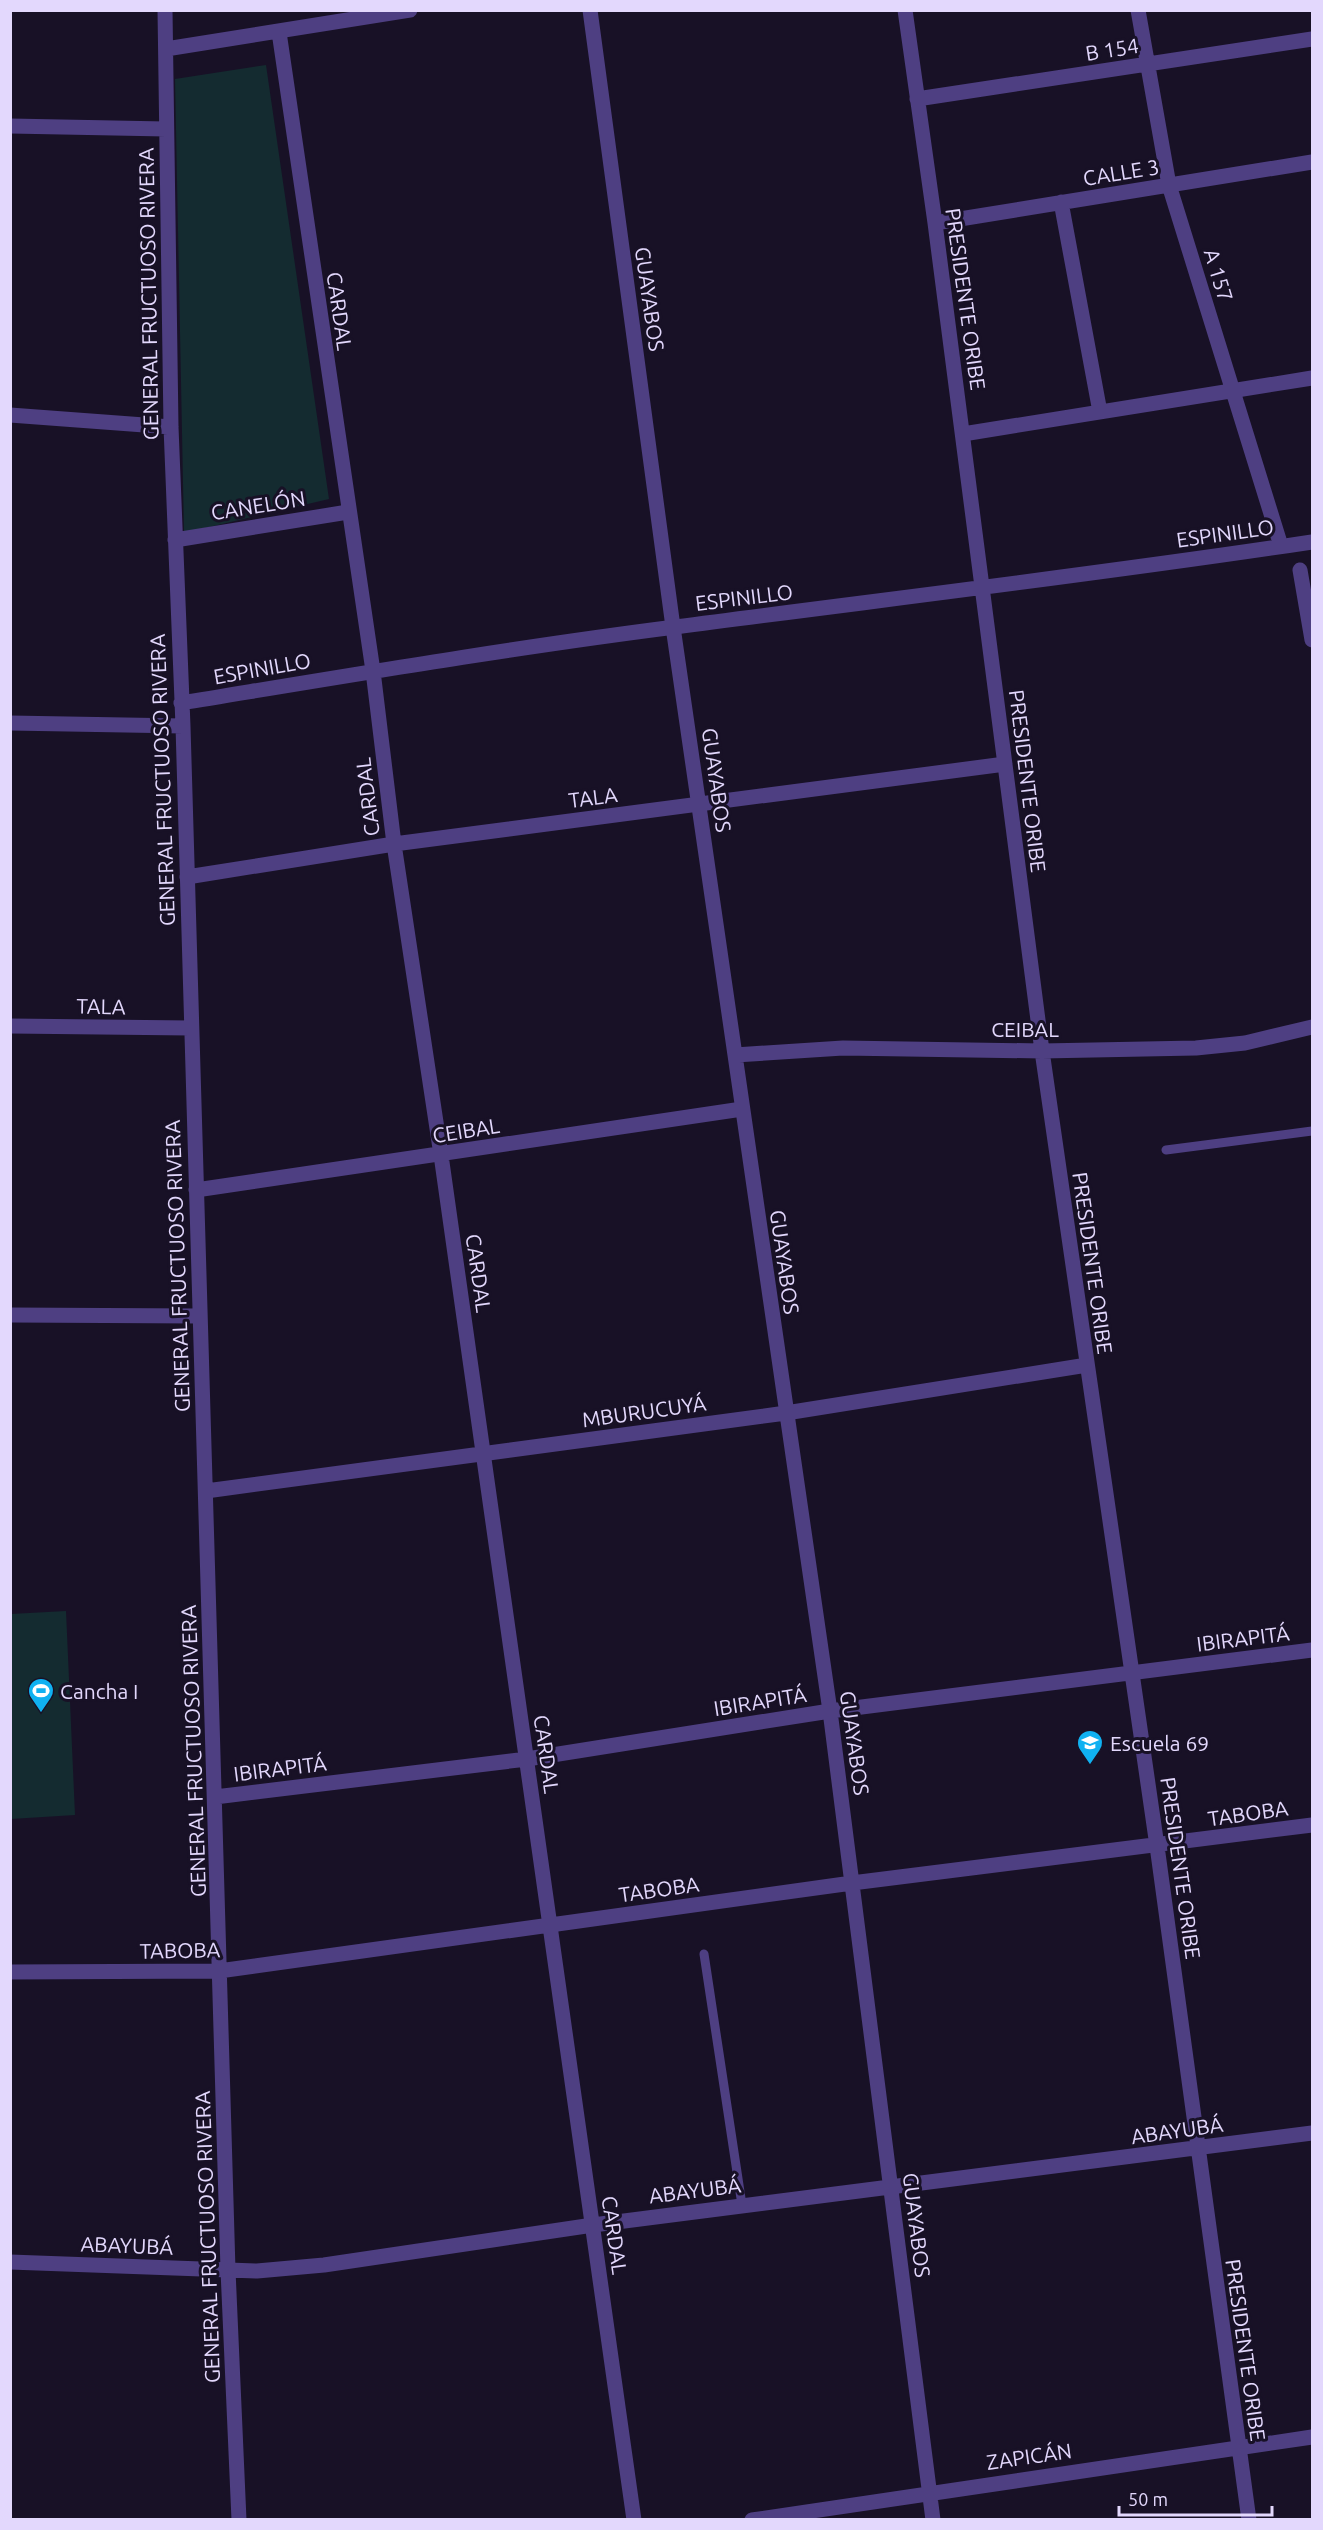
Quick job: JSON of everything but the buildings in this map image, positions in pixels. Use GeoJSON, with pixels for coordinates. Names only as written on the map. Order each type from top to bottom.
{"type":"FeatureCollection","features":[{"type":"Feature","properties":{"kind":"street","name":"GENERAL FRUCTUOSO RIVERA"},"geometry":{"type":"LineString","coordinates":[[165,10],[171,427],[183,726],[190,1028],[206,1491],[228,2270],[238,2520]]}},
{"type":"Feature","properties":{"kind":"street"},"geometry":{"type":"LineString","coordinates":[[166,49],[279,33],[410,10]]}},
{"type":"Feature","properties":{"kind":"street","name":"GUAYABOS"},"geometry":{"type":"LineString","coordinates":[[590,10],[673,627],[830,1711],[933,2520]]}},
{"type":"Feature","properties":{"kind":"street","name":"PRESIDENTE ORIBE"},"geometry":{"type":"LineString","coordinates":[[905,10],[963,434],[1042,1051],[1157,1846],[1249,2520]]}},
{"type":"Feature","properties":{"kind":"street","name":"A 157"},"geometry":{"type":"LineString","coordinates":[[1138,10],[1169,185],[1281,546]]}},
{"type":"Feature","properties":{"kind":"street","name":"CARDAL"},"geometry":{"type":"LineString","coordinates":[[279,33],[373,671],[394,844],[484,1455],[634,2520]]}},
{"type":"Feature","properties":{"kind":"street","name":"B 154"},"geometry":{"type":"LineString","coordinates":[[918,99],[1312,39]]}},
{"type":"Feature","properties":{"kind":"street"},"geometry":{"type":"LineString","coordinates":[[10,126],[166,129]]}},
{"type":"Feature","properties":{"kind":"street","name":"CALLE 3"},"geometry":{"type":"LineString","coordinates":[[935,223],[1312,162]]}},
{"type":"Feature","properties":{"kind":"street"},"geometry":{"type":"LineString","coordinates":[[1061,202],[1100,412]]}},
{"type":"Feature","properties":{"kind":"street"},"geometry":{"type":"LineString","coordinates":[[963,434],[1312,378]]}},
{"type":"Feature","properties":{"kind":"street"},"geometry":{"type":"LineString","coordinates":[[10,416],[171,427]]}},
{"type":"Feature","properties":{"kind":"street","name":"CANELÓN"},"geometry":{"type":"LineString","coordinates":[[175,540],[348,512]]}},
{"type":"Feature","properties":{"kind":"street","name":"ESPINILLO"},"geometry":{"type":"LineString","coordinates":[[182,703],[373,671],[673,627],[982,589],[1312,542]]}},
{"type":"Feature","properties":{"kind":"street"},"geometry":{"type":"LineString","coordinates":[[1300,570],[1312,640]]}},
{"type":"Feature","properties":{"kind":"street"},"geometry":{"type":"LineString","coordinates":[[10,723],[183,726]]}},
{"type":"Feature","properties":{"kind":"street","name":"TALA"},"geometry":{"type":"LineString","coordinates":[[187,877],[394,844],[1005,764]]}},
{"type":"Feature","properties":{"kind":"street","name":"TALA"},"geometry":{"type":"LineString","coordinates":[[10,1026],[190,1028]]}},
{"type":"Feature","properties":{"kind":"street","name":"CEIBAL"},"geometry":{"type":"LineString","coordinates":[[735,1055],[843,1048],[1042,1051],[1196,1048],[1245,1043],[1312,1027]]}},
{"type":"Feature","properties":{"kind":"street","name":"CEIBAL"},"geometry":{"type":"LineString","coordinates":[[196,1190],[742,1109]]}},
{"type":"Feature","properties":{"kind":"street"},"geometry":{"type":"LineString","coordinates":[[10,1315],[199,1316]]}},
{"type":"Feature","properties":{"kind":"street","name":"MBURUCUYÁ"},"geometry":{"type":"LineString","coordinates":[[206,1491],[786,1413],[1087,1365]]}},
{"type":"Feature","properties":{"kind":"street","name":"IBIRAPITÁ"},"geometry":{"type":"LineString","coordinates":[[215,1797],[527,1759],[830,1711],[1312,1650]]}},
{"type":"Feature","properties":{"kind":"street","name":"TABOBA"},"geometry":{"type":"LineString","coordinates":[[10,1972],[219,1971],[852,1883],[1312,1825]]}},
{"type":"Feature","properties":{"kind":"street","name":"ABAYUBÁ"},"geometry":{"type":"LineString","coordinates":[[10,2262],[257,2271],[324,2265],[742,2205],[892,2188],[1312,2133]]}},
{"type":"Feature","properties":{"kind":"street","name":"ZAPICÁN"},"geometry":{"type":"LineString","coordinates":[[752,2520],[930,2492],[1312,2438]]}},
{"type":"Feature","properties":{"kind":"lane"},"geometry":{"type":"LineString","coordinates":[[1166,1150],[1312,1131]]}},
{"type":"Feature","properties":{"kind":"lane"},"geometry":{"type":"LineString","coordinates":[[704,1954],[742,2205]]}},
{"type":"Feature","properties":{"kind":"green space"},"geometry":{"type":"Polygon","coordinates":[[[266,65],[329,499],[184,533],[175,79],[266,65]]]}},
{"type":"Feature","properties":{"kind":"green space","name":"Cancha I"},"geometry":{"type":"Polygon","coordinates":[[[66,1611],[75,1815],[11,1819],[11,1614],[66,1611]]]}},
{"type":"Feature","properties":{"kind":"place","name":"Cancha I"},"geometry":{"type":"Point","coordinates":[41,1714]}},
{"type":"Feature","properties":{"kind":"place","name":"Escuela 69"},"geometry":{"type":"Point","coordinates":[1090,1766]}}]}
